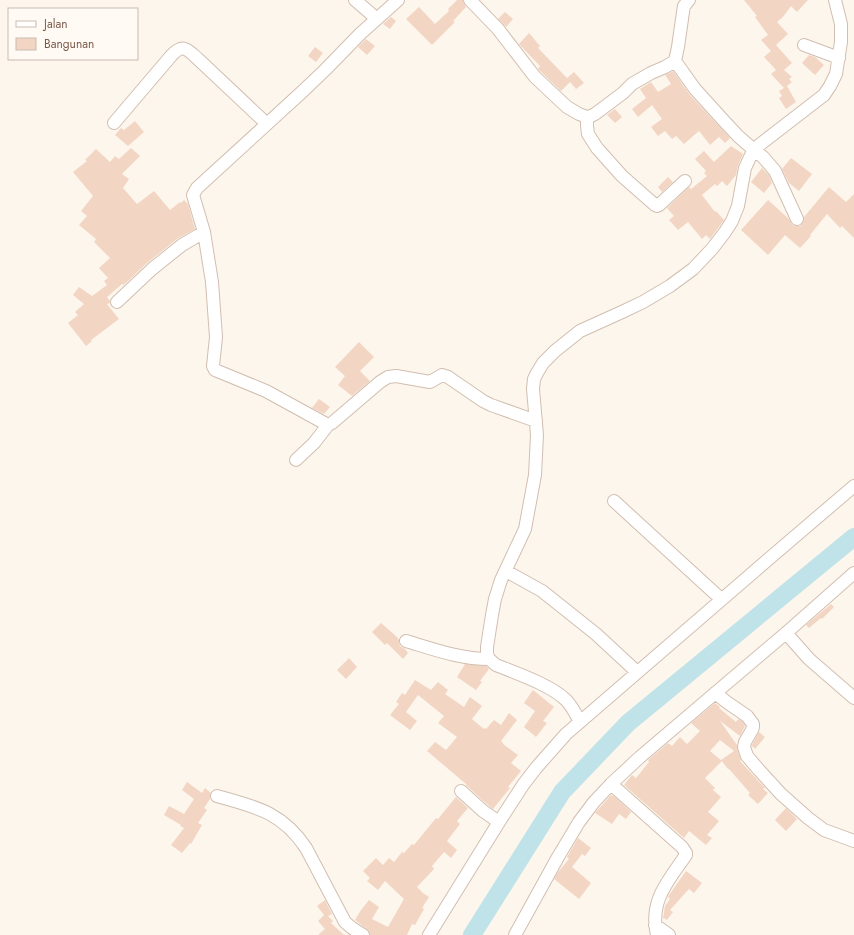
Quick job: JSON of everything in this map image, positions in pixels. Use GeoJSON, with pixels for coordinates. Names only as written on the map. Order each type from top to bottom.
{"type":"FeatureCollection","features":[{"type":"Feature","properties":{"kind":"street"},"geometry":{"type":"LineString","coordinates":[[355,0],[377,19]]}},
{"type":"Feature","properties":{"kind":"street"},"geometry":{"type":"LineString","coordinates":[[328,425],[266,391],[217,372],[214,369],[216,337],[212,282],[204,232],[193,195],[197,188],[308,87],[360,34],[398,0]]}},
{"type":"Feature","properties":{"kind":"street"},"geometry":{"type":"LineString","coordinates":[[470,0],[498,29],[528,68],[546,88],[567,107],[587,117],[604,107],[623,93],[632,84],[675,61],[684,6],[688,0]]}},
{"type":"Feature","properties":{"kind":"street"},"geometry":{"type":"LineString","coordinates":[[580,722],[567,701],[559,694],[547,687],[496,665],[489,659],[487,654],[495,598],[525,529],[535,475],[537,435],[533,389],[534,379],[543,363],[555,351],[580,331],[642,302],[670,286],[693,269],[712,249],[732,221],[738,206],[745,168],[758,153],[763,141],[824,94],[836,74],[841,42],[841,24],[835,0]]}},
{"type":"Feature","properties":{"kind":"street"},"geometry":{"type":"LineString","coordinates":[[804,45],[839,58]]}},
{"type":"Feature","properties":{"kind":"street"},"geometry":{"type":"LineString","coordinates":[[114,123],[170,56],[176,50],[182,48],[193,54],[267,124]]}},
{"type":"Feature","properties":{"kind":"street"},"geometry":{"type":"LineString","coordinates":[[675,61],[695,88],[738,136],[758,153],[775,171],[797,219]]}},
{"type":"Feature","properties":{"kind":"street"},"geometry":{"type":"LineString","coordinates":[[587,117],[588,134],[597,148],[622,176],[655,205],[659,205],[685,181]]}},
{"type":"Feature","properties":{"kind":"street"},"geometry":{"type":"LineString","coordinates":[[117,302],[152,268],[182,245],[204,232]]}},
{"type":"Feature","properties":{"kind":"street"},"geometry":{"type":"LineString","coordinates":[[296,460],[314,443],[328,425],[332,424],[380,382],[388,377],[396,376],[431,382],[442,375],[448,376],[483,401],[536,421]]}},
{"type":"Feature","properties":{"kind":"street"},"geometry":{"type":"LineString","coordinates":[[429,935],[523,785],[566,734],[854,486]]}},
{"type":"Feature","properties":{"kind":"street"},"geometry":{"type":"LineString","coordinates":[[614,501],[722,599]]}},
{"type":"Feature","properties":{"kind":"street"},"geometry":{"type":"LineString","coordinates":[[506,571],[542,591],[596,634],[637,672]]}},
{"type":"Feature","properties":{"kind":"street"},"geometry":{"type":"LineString","coordinates":[[515,935],[579,822],[594,802],[640,757],[854,573]]}},
{"type":"Feature","properties":{"kind":"street"},"geometry":{"type":"LineString","coordinates":[[786,633],[809,659],[854,698]]}},
{"type":"Feature","properties":{"kind":"street"},"geometry":{"type":"LineString","coordinates":[[406,641],[457,656],[476,659],[489,659]]}},
{"type":"Feature","properties":{"kind":"street"},"geometry":{"type":"LineString","coordinates":[[716,693],[749,718],[753,724],[744,747],[747,756],[758,770],[781,794],[824,830],[854,841]]}},
{"type":"Feature","properties":{"kind":"street"},"geometry":{"type":"LineString","coordinates":[[611,784],[682,847],[686,853],[660,893],[655,913],[656,930],[670,935]]}},
{"type":"Feature","properties":{"kind":"street"},"geometry":{"type":"LineString","coordinates":[[461,792],[483,811],[499,822]]}},
{"type":"Feature","properties":{"kind":"street"},"geometry":{"type":"LineString","coordinates":[[217,796],[265,810],[282,821],[292,830],[306,848],[345,922],[363,935]]}},
{"type":"Feature","properties":{"kind":"building"},"geometry":{"type":"Polygon","coordinates":[[[457,0],[463,0],[466,7],[453,21],[455,22],[432,45],[406,19],[419,7],[435,24],[449,11],[448,9],[457,0]]]}},
{"type":"Feature","properties":{"kind":"building"},"geometry":{"type":"Polygon","coordinates":[[[744,0],[808,0],[797,12],[791,6],[783,17],[777,22],[788,34],[776,45],[792,63],[784,70],[792,77],[789,79],[792,82],[787,86],[796,102],[786,109],[779,98],[782,96],[779,91],[784,88],[771,74],[776,70],[764,57],[771,51],[761,40],[768,35],[755,17],[757,16],[744,0]]]}},
{"type":"Feature","properties":{"kind":"building"},"geometry":{"type":"Polygon","coordinates":[[[505,12],[513,19],[506,27],[498,19],[505,12]]]}},
{"type":"Feature","properties":{"kind":"building"},"geometry":{"type":"Polygon","coordinates":[[[391,17],[396,21],[390,29],[383,24],[391,17]]]}},
{"type":"Feature","properties":{"kind":"building"},"geometry":{"type":"Polygon","coordinates":[[[529,33],[540,46],[538,48],[567,78],[574,72],[584,83],[576,89],[570,82],[561,91],[538,69],[540,66],[519,44],[529,33]]]}},
{"type":"Feature","properties":{"kind":"building"},"geometry":{"type":"Polygon","coordinates":[[[366,39],[375,46],[367,55],[358,47],[366,39]]]}},
{"type":"Feature","properties":{"kind":"building"},"geometry":{"type":"Polygon","coordinates":[[[315,47],[323,53],[316,62],[308,56],[315,47]]]}},
{"type":"Feature","properties":{"kind":"building"},"geometry":{"type":"Polygon","coordinates":[[[809,55],[815,57],[824,65],[815,75],[802,63],[809,55]]]}},
{"type":"Feature","properties":{"kind":"building"},"geometry":{"type":"Polygon","coordinates":[[[673,71],[690,95],[730,138],[725,143],[719,137],[710,145],[699,131],[684,144],[676,136],[672,139],[665,131],[658,136],[651,127],[662,119],[652,105],[638,117],[632,109],[646,98],[640,89],[651,82],[658,92],[671,84],[665,75],[673,71]]]}},
{"type":"Feature","properties":{"kind":"building"},"geometry":{"type":"Polygon","coordinates":[[[615,109],[622,117],[615,123],[607,115],[615,109]]]}},
{"type":"Feature","properties":{"kind":"building"},"geometry":{"type":"Polygon","coordinates":[[[135,121],[144,132],[128,146],[115,135],[121,128],[124,130],[135,121]]]}},
{"type":"Feature","properties":{"kind":"building"},"geometry":{"type":"Polygon","coordinates":[[[731,146],[743,154],[738,165],[736,175],[727,186],[722,181],[717,186],[715,184],[702,195],[715,212],[716,211],[724,220],[710,239],[706,235],[702,239],[688,222],[678,230],[669,220],[674,216],[667,208],[689,187],[691,189],[707,176],[704,173],[706,171],[695,159],[704,151],[714,162],[731,146]]]}},
{"type":"Feature","properties":{"kind":"building"},"geometry":{"type":"Polygon","coordinates":[[[131,148],[140,156],[122,174],[129,179],[123,188],[137,204],[154,191],[170,210],[184,200],[188,204],[195,229],[177,239],[147,263],[127,282],[123,285],[122,284],[107,297],[110,303],[107,304],[119,319],[91,340],[92,341],[86,346],[68,323],[78,315],[75,312],[84,304],[73,295],[79,287],[92,296],[107,285],[104,281],[108,278],[99,268],[110,258],[94,242],[96,239],[79,225],[87,216],[81,211],[93,196],[73,172],[87,161],[85,160],[96,149],[110,162],[115,156],[119,159],[131,148]]]}},
{"type":"Feature","properties":{"kind":"building"},"geometry":{"type":"Polygon","coordinates":[[[791,158],[812,174],[799,191],[789,183],[782,169],[791,158]]]}},
{"type":"Feature","properties":{"kind":"building"},"geometry":{"type":"Polygon","coordinates":[[[762,168],[769,175],[772,183],[764,193],[751,182],[762,168]]]}},
{"type":"Feature","properties":{"kind":"building"},"geometry":{"type":"Polygon","coordinates":[[[668,177],[673,182],[662,192],[658,187],[668,177]]]}},
{"type":"Feature","properties":{"kind":"building"},"geometry":{"type":"Polygon","coordinates":[[[829,187],[846,202],[854,194],[854,238],[842,226],[840,228],[827,214],[800,248],[785,235],[768,255],[741,230],[768,200],[789,219],[792,225],[800,226],[803,223],[804,217],[829,187]]]}},
{"type":"Feature","properties":{"kind":"building"},"geometry":{"type":"Polygon","coordinates":[[[359,342],[374,357],[360,371],[370,381],[352,396],[338,385],[345,376],[335,367],[359,342]]]}},
{"type":"Feature","properties":{"kind":"building"},"geometry":{"type":"Polygon","coordinates":[[[319,399],[330,407],[324,414],[312,408],[319,399]]]}},
{"type":"Feature","properties":{"kind":"building"},"geometry":{"type":"Polygon","coordinates":[[[831,604],[834,607],[822,619],[821,618],[809,628],[806,625],[831,604]]]}},
{"type":"Feature","properties":{"kind":"building"},"geometry":{"type":"Polygon","coordinates":[[[381,623],[397,637],[400,646],[408,653],[403,659],[387,643],[385,645],[372,632],[381,623]]]}},
{"type":"Feature","properties":{"kind":"building"},"geometry":{"type":"Polygon","coordinates":[[[349,658],[357,667],[346,679],[337,670],[349,658]]]}},
{"type":"Feature","properties":{"kind":"building"},"geometry":{"type":"Polygon","coordinates":[[[465,664],[486,666],[489,669],[480,681],[482,682],[476,690],[457,677],[465,664]]]}},
{"type":"Feature","properties":{"kind":"building"},"geometry":{"type":"Polygon","coordinates":[[[415,680],[431,690],[438,682],[448,690],[445,694],[464,707],[470,697],[482,706],[472,719],[484,729],[486,729],[494,720],[501,725],[509,713],[517,720],[501,741],[518,755],[511,763],[521,771],[508,787],[510,788],[493,809],[427,751],[435,742],[446,750],[457,737],[438,723],[444,716],[418,695],[406,712],[417,721],[410,730],[390,715],[399,704],[396,702],[402,693],[405,695],[415,680]]]}},
{"type":"Feature","properties":{"kind":"building"},"geometry":{"type":"Polygon","coordinates":[[[533,690],[554,707],[543,721],[547,723],[536,737],[524,727],[535,711],[524,703],[533,690]]]}},
{"type":"Feature","properties":{"kind":"building"},"geometry":{"type":"Polygon","coordinates":[[[715,703],[736,722],[738,719],[742,721],[745,726],[740,736],[720,721],[737,745],[740,761],[768,793],[758,804],[748,795],[750,793],[722,761],[705,778],[715,788],[713,790],[721,797],[708,812],[719,821],[707,835],[712,838],[706,845],[689,831],[684,838],[624,785],[632,775],[636,778],[649,762],[648,760],[668,743],[672,746],[680,737],[687,744],[700,731],[691,723],[715,703]],[[720,740],[710,751],[721,760],[734,751],[720,740]]]}},
{"type":"Feature","properties":{"kind":"building"},"geometry":{"type":"Polygon","coordinates":[[[759,732],[765,737],[755,749],[752,745],[759,732]]]}},
{"type":"Feature","properties":{"kind":"building"},"geometry":{"type":"Polygon","coordinates":[[[187,782],[202,793],[205,788],[211,793],[210,799],[204,808],[207,810],[198,823],[202,825],[191,844],[190,843],[182,853],[171,845],[184,828],[164,815],[169,806],[184,814],[194,799],[182,790],[187,782]]]}},
{"type":"Feature","properties":{"kind":"building"},"geometry":{"type":"Polygon","coordinates":[[[611,795],[631,812],[626,819],[619,814],[612,824],[595,813],[611,795]]]}},
{"type":"Feature","properties":{"kind":"building"},"geometry":{"type":"Polygon","coordinates":[[[456,797],[468,808],[457,821],[460,824],[447,841],[457,850],[451,858],[444,852],[432,866],[434,869],[417,887],[429,897],[422,908],[424,909],[415,925],[412,924],[407,935],[370,935],[367,929],[355,920],[369,900],[379,907],[372,919],[388,927],[404,899],[385,881],[378,890],[367,881],[370,878],[363,871],[376,858],[383,865],[389,858],[394,862],[402,852],[404,853],[412,844],[414,845],[436,818],[438,819],[456,797]]]}},
{"type":"Feature","properties":{"kind":"building"},"geometry":{"type":"Polygon","coordinates":[[[786,808],[797,819],[786,831],[775,820],[786,808]]]}},
{"type":"Feature","properties":{"kind":"building"},"geometry":{"type":"Polygon","coordinates":[[[578,838],[591,848],[585,856],[582,854],[572,867],[591,883],[579,899],[554,879],[569,859],[567,857],[578,838]]]}},
{"type":"Feature","properties":{"kind":"building"},"geometry":{"type":"Polygon","coordinates":[[[686,871],[702,883],[694,893],[689,889],[670,910],[673,912],[667,920],[664,918],[663,919],[665,906],[670,899],[668,897],[686,871]]]}},
{"type":"Feature","properties":{"kind":"building"},"geometry":{"type":"Polygon","coordinates":[[[325,900],[332,914],[328,916],[333,921],[331,923],[344,935],[318,935],[325,929],[318,921],[324,915],[317,906],[325,900]]]}},
{"type":"Feature","properties":{"kind":"waterway"},"geometry":{"type":"LineString","coordinates":[[472,935],[562,792],[628,723],[854,537]]}}]}
